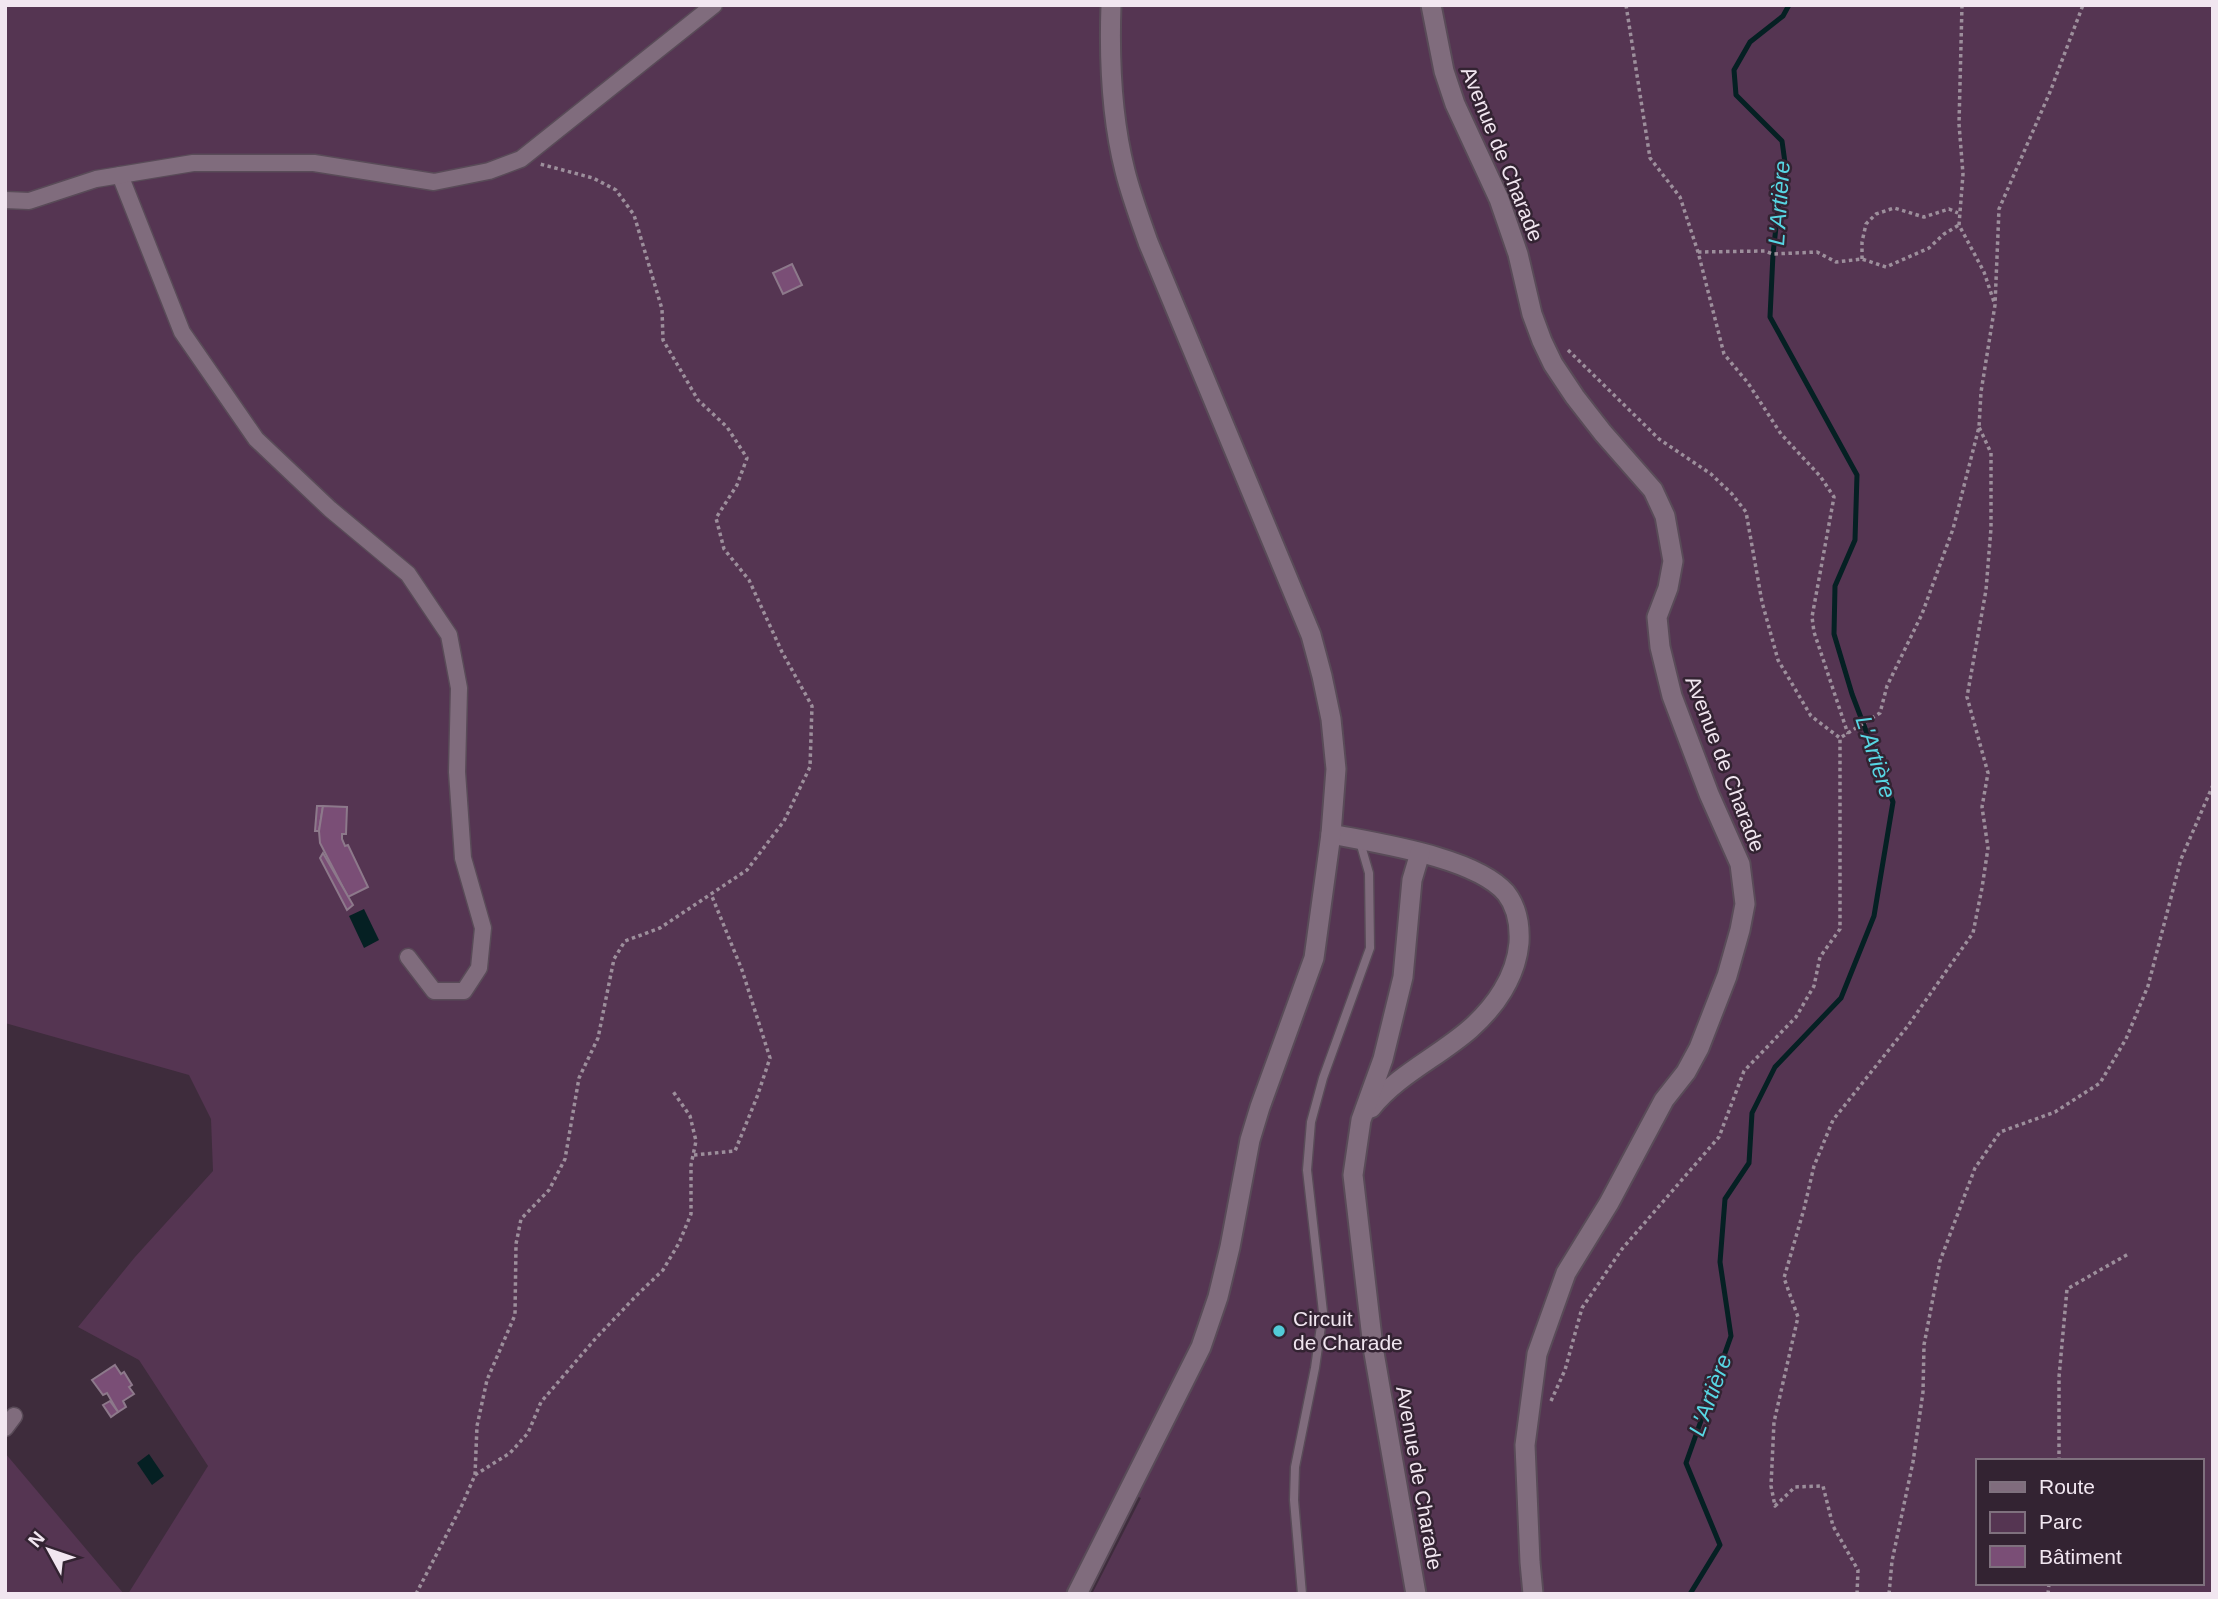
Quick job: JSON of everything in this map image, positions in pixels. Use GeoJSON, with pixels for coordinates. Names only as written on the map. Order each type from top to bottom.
{"type":"FeatureCollection","features":[{"type":"Feature","properties":{"kind":"street"},"geometry":{"type":"LineString","coordinates":[[5,200],[29,201],[96,179],[193,163],[314,163],[434,182],[489,171],[521,159],[714,5]]}},
{"type":"Feature","properties":{"kind":"street"},"geometry":{"type":"LineString","coordinates":[[1077,1594],[1201,1347],[1214,1310],[1230,1247],[1250,1140],[1314,958],[1331,834],[1336,769],[1335,742],[1322,676],[1301,611],[1132,198],[1118,141],[1111,84],[1111,5]]}},
{"type":"Feature","properties":{"kind":"street","name":"Avenue de Charade"},"geometry":{"type":"LineString","coordinates":[[1431,5],[1444,71],[1455,104],[1499,199],[1518,254],[1532,314],[1542,341],[1553,364],[1575,397],[1653,491],[1665,516],[1673,561],[1668,588],[1657,617],[1660,647],[1677,708],[1709,794],[1740,864],[1745,904],[1727,976],[1699,1048],[1686,1072],[1664,1100],[1609,1203],[1566,1273],[1537,1354],[1524,1445],[1533,1594]]}},
{"type":"Feature","properties":{"kind":"street"},"geometry":{"type":"LineString","coordinates":[[120,175],[182,331],[256,439],[330,509],[408,574],[449,635],[459,688],[457,772],[463,858],[483,928],[479,968],[464,991],[434,991],[408,957]]}},
{"type":"Feature","properties":{"kind":"street"},"geometry":{"type":"LineString","coordinates":[[1331,834],[1391,844],[1474,871],[1505,892],[1513,904],[1520,931],[1518,952],[1507,985],[1493,1005],[1471,1028],[1393,1084],[1362,1120]]}},
{"type":"Feature","properties":{"kind":"street","name":"Avenue de Charade"},"geometry":{"type":"LineString","coordinates":[[1416,1594],[1373,1347],[1353,1175],[1362,1120],[1383,1059],[1403,977],[1412,880],[1420,853]]}},
{"type":"Feature","properties":{"kind":"lane"},"geometry":{"type":"LineString","coordinates":[[1302,1594],[1294,1500],[1295,1467],[1323,1312],[1307,1170],[1311,1122],[1320,1089],[1370,948],[1369,873],[1359,838]]}},
{"type":"Feature","properties":{"kind":"path"},"geometry":{"type":"LineString","coordinates":[[1626,5],[1650,159],[1680,197],[1698,252],[1724,354],[1748,383],[1781,434],[1820,476],[1834,497],[1812,617],[1814,632],[1848,734]]}},
{"type":"Feature","properties":{"kind":"path"},"geometry":{"type":"LineString","coordinates":[[1962,5],[1959,124],[1963,174],[1959,225],[1984,272],[1995,305]]}},
{"type":"Feature","properties":{"kind":"path"},"geometry":{"type":"LineString","coordinates":[[1840,738],[1880,713],[1887,686],[1922,614],[1953,529],[1979,427],[1995,305],[1999,209],[2050,92],[2083,5]]}},
{"type":"Feature","properties":{"kind":"path"},"geometry":{"type":"LineString","coordinates":[[416,1594],[475,1475],[477,1426],[487,1380],[514,1315],[516,1244],[521,1219],[549,1190],[565,1159],[579,1079],[598,1038],[614,959],[625,941],[660,928],[747,870],[784,821],[810,766],[812,705],[782,652],[749,580],[724,550],[716,519],[737,485],[747,458],[727,427],[698,400],[663,340],[663,309],[634,215],[616,190],[593,178],[521,159]]}},
{"type":"Feature","properties":{"kind":"path"},"geometry":{"type":"LineString","coordinates":[[1862,259],[1866,224],[1876,214],[1894,208],[1924,216],[1949,209],[1958,213]]}},
{"type":"Feature","properties":{"kind":"path"},"geometry":{"type":"LineString","coordinates":[[1698,252],[1816,252],[1836,262],[1862,259],[1886,267],[1929,248],[1959,225]]}},
{"type":"Feature","properties":{"kind":"path"},"geometry":{"type":"LineString","coordinates":[[1542,341],[1565,347],[1659,439],[1711,474],[1746,512],[1762,602],[1778,660],[1811,716],[1840,738]]}},
{"type":"Feature","properties":{"kind":"path"},"geometry":{"type":"LineString","coordinates":[[1857,1594],[1858,1570],[1833,1526],[1823,1486],[1796,1487],[1775,1506],[1771,1486],[1774,1422],[1798,1317],[1784,1278],[1814,1166],[1833,1120],[1907,1027],[1973,933],[1988,848],[1982,807],[1988,773],[1967,697],[1986,590],[1991,528],[1991,453],[1979,427]]}},
{"type":"Feature","properties":{"kind":"path"},"geometry":{"type":"LineString","coordinates":[[1550,1405],[1565,1370],[1582,1308],[1622,1249],[1720,1136],[1744,1071],[1796,1017],[1814,986],[1820,957],[1840,929],[1840,738]]}},
{"type":"Feature","properties":{"kind":"path"},"geometry":{"type":"LineString","coordinates":[[1889,1594],[1892,1561],[1913,1462],[1923,1392],[1924,1345],[1940,1261],[1975,1168],[2000,1132],[2055,1112],[2101,1083],[2126,1039],[2148,986],[2180,859],[2213,785]]}},
{"type":"Feature","properties":{"kind":"path"},"geometry":{"type":"LineString","coordinates":[[694,1155],[735,1151],[770,1058],[742,970],[711,894]]}},
{"type":"Feature","properties":{"kind":"path"},"geometry":{"type":"LineString","coordinates":[[475,1475],[510,1453],[528,1433],[541,1402],[628,1303],[663,1270],[679,1243],[691,1214],[691,1165],[696,1141],[690,1116],[672,1090]]}},
{"type":"Feature","properties":{"kind":"path"},"geometry":{"type":"LineString","coordinates":[[2059,1459],[2059,1377],[2067,1289],[2130,1253]]}},
{"type":"Feature","properties":{"kind":"green space"},"geometry":{"type":"Polygon","coordinates":[[[5,5],[2213,5],[2213,1594],[1092,1594],[1141,1498],[1136,1496],[1205,1335],[1077,1594],[128,1594],[208,1466],[139,1360],[78,1327],[135,1257],[213,1171],[211,1119],[189,1075],[5,1023],[5,5]]]}},
{"type":"Feature","properties":{"kind":"green space"},"geometry":{"type":"Polygon","coordinates":[[[5,1453],[124,1594],[5,1594],[5,1453]]]}},
{"type":"Feature","properties":{"kind":"shaded area"},"geometry":{"type":"Polygon","coordinates":[[[364,909],[379,940],[364,948],[349,916],[364,909]]]}},
{"type":"Feature","properties":{"kind":"shaded area"},"geometry":{"type":"Polygon","coordinates":[[[149,1454],[164,1476],[152,1485],[137,1463],[149,1454]]]}},
{"type":"Feature","properties":{"kind":"building"},"geometry":{"type":"Polygon","coordinates":[[[792,264],[802,285],[783,294],[773,273],[792,264]]]}},
{"type":"Feature","properties":{"kind":"building"},"geometry":{"type":"Polygon","coordinates":[[[317,806],[323,806],[319,831],[315,831],[317,806]]]}},
{"type":"Feature","properties":{"kind":"building"},"geometry":{"type":"Polygon","coordinates":[[[323,806],[347,807],[346,834],[342,834],[342,839],[345,846],[348,845],[368,887],[348,897],[320,843],[323,806]]]}},
{"type":"Feature","properties":{"kind":"building"},"geometry":{"type":"Polygon","coordinates":[[[323,853],[353,905],[347,910],[320,858],[323,853]]]}},
{"type":"Feature","properties":{"kind":"building"},"geometry":{"type":"Polygon","coordinates":[[[115,1365],[121,1374],[124,1372],[134,1394],[123,1401],[126,1407],[118,1412],[107,1393],[103,1395],[92,1380],[115,1365]]]}},
{"type":"Feature","properties":{"kind":"building"},"geometry":{"type":"Polygon","coordinates":[[[110,1401],[118,1412],[111,1417],[103,1405],[110,1401]]]}},
{"type":"Feature","properties":{"kind":"waterway","name":"L'Artière"},"geometry":{"type":"LineString","coordinates":[[1690,1594],[1720,1545],[1686,1463],[1731,1336],[1720,1262],[1725,1199],[1749,1163],[1752,1113],[1775,1067],[1841,998],[1874,916],[1893,802],[1852,694],[1834,634],[1835,586],[1855,540],[1857,475],[1770,317],[1773,254],[1780,191],[1786,170],[1782,141],[1736,95],[1734,70],[1750,42],[1783,16],[1789,5]]}},
{"type":"Feature","properties":{"kind":"place","name":"Circuit de Charade"},"geometry":{"type":"Point","coordinates":[1279,1331]}}]}
